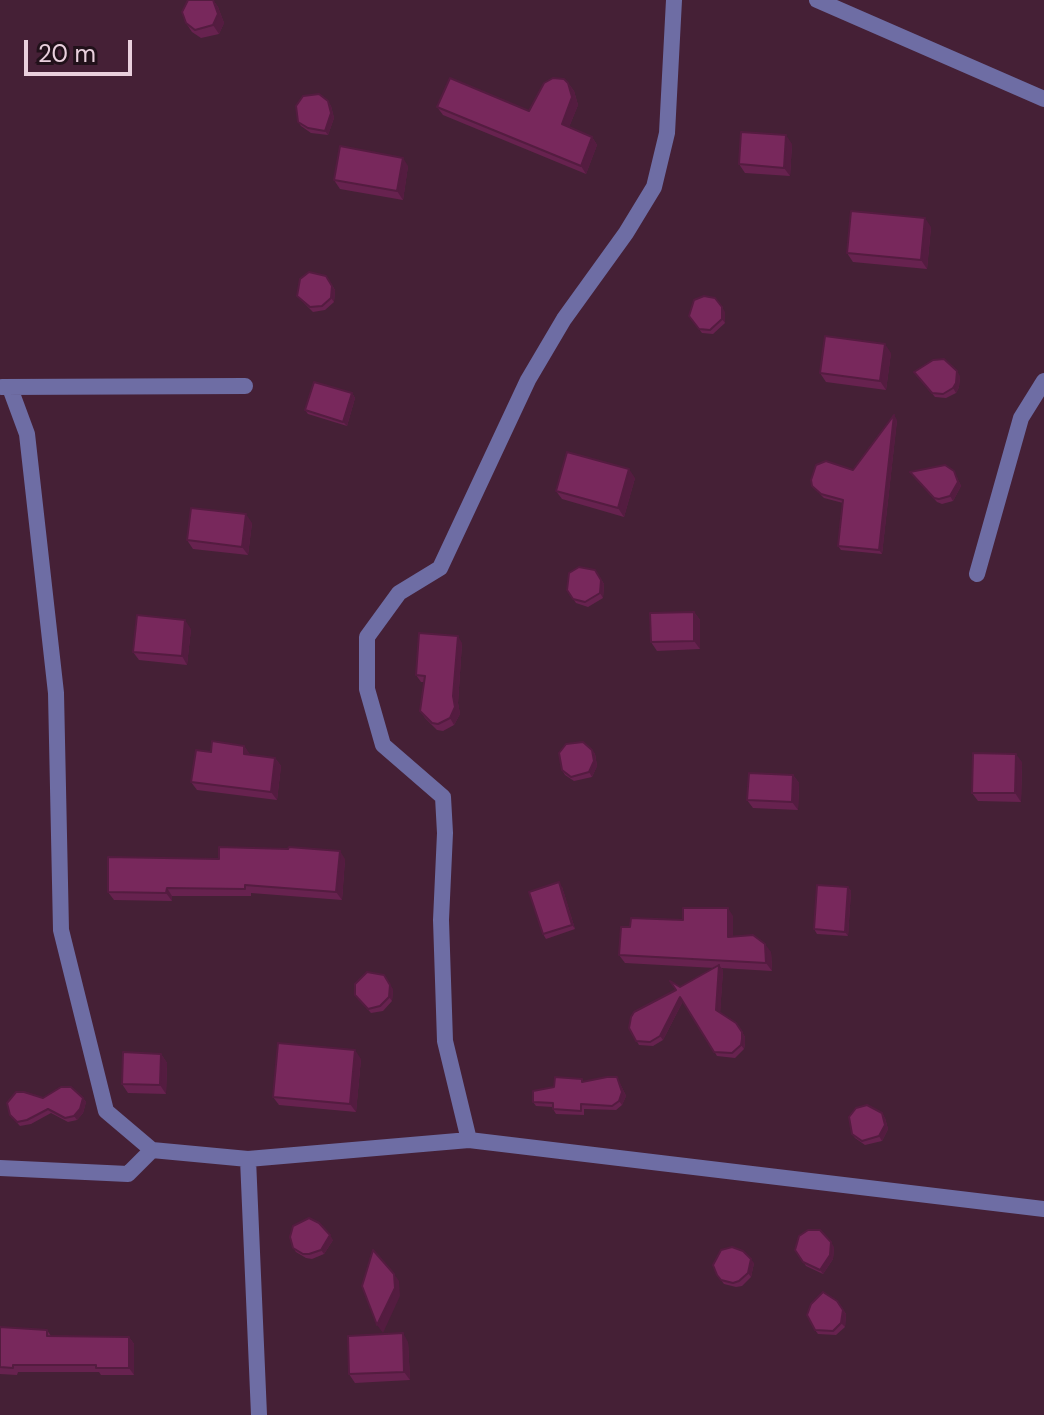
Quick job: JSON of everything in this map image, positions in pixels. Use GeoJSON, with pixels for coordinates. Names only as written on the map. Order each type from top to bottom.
{"type":"FeatureCollection","features":[{"type":"Feature","properties":{"kind":"street"},"geometry":{"type":"LineString","coordinates":[[469,1140],[445,1041],[441,920],[445,833],[443,797],[383,745],[367,689],[367,637],[399,593],[440,568],[528,380],[564,319],[626,233],[654,187],[667,133],[674,0]]}},
{"type":"Feature","properties":{"kind":"street"},"geometry":{"type":"LineString","coordinates":[[817,0],[1044,99]]}},
{"type":"Feature","properties":{"kind":"street"},"geometry":{"type":"LineString","coordinates":[[977,574],[1021,418],[1044,381]]}},
{"type":"Feature","properties":{"kind":"street"},"geometry":{"type":"LineString","coordinates":[[245,386],[5,388],[27,434],[56,693],[61,930],[106,1111],[152,1150],[248,1159],[469,1140],[1044,1209]]}},
{"type":"Feature","properties":{"kind":"street"},"geometry":{"type":"LineString","coordinates":[[0,1168],[128,1174],[152,1150]]}},
{"type":"Feature","properties":{"kind":"street"},"geometry":{"type":"LineString","coordinates":[[248,1159],[259,1415]]}},
{"type":"Feature","properties":{"kind":"building"},"geometry":{"type":"Polygon","coordinates":[[[188,0],[213,0],[218,14],[213,25],[195,30],[186,23],[182,12],[188,0]]]}},
{"type":"Feature","properties":{"kind":"building"},"geometry":{"type":"Polygon","coordinates":[[[450,78],[529,111],[544,83],[553,78],[564,79],[572,97],[562,124],[592,137],[581,166],[437,107],[450,78]]]}},
{"type":"Feature","properties":{"kind":"building"},"geometry":{"type":"Polygon","coordinates":[[[319,94],[328,101],[331,113],[325,131],[308,128],[298,122],[296,106],[303,96],[319,94]]]}},
{"type":"Feature","properties":{"kind":"building"},"geometry":{"type":"Polygon","coordinates":[[[741,132],[786,135],[784,168],[739,164],[741,132]]]}},
{"type":"Feature","properties":{"kind":"building"},"geometry":{"type":"Polygon","coordinates":[[[340,146],[403,158],[397,191],[334,180],[340,146]]]}},
{"type":"Feature","properties":{"kind":"building"},"geometry":{"type":"Polygon","coordinates":[[[851,211],[925,218],[921,260],[847,253],[851,211]]]}},
{"type":"Feature","properties":{"kind":"building"},"geometry":{"type":"Polygon","coordinates":[[[309,272],[326,276],[332,286],[331,298],[322,306],[310,307],[297,296],[300,279],[309,272]]]}},
{"type":"Feature","properties":{"kind":"building"},"geometry":{"type":"Polygon","coordinates":[[[704,296],[715,298],[722,307],[722,319],[710,330],[699,329],[689,316],[694,300],[704,296]]]}},
{"type":"Feature","properties":{"kind":"building"},"geometry":{"type":"Polygon","coordinates":[[[825,336],[885,344],[880,381],[820,373],[825,336]]]}},
{"type":"Feature","properties":{"kind":"building"},"geometry":{"type":"Polygon","coordinates":[[[944,359],[957,371],[956,383],[943,394],[932,393],[914,372],[933,360],[944,359]]]}},
{"type":"Feature","properties":{"kind":"building"},"geometry":{"type":"Polygon","coordinates":[[[314,382],[352,393],[343,422],[305,410],[314,382]]]}},
{"type":"Feature","properties":{"kind":"building"},"geometry":{"type":"Polygon","coordinates":[[[894,415],[879,550],[838,546],[843,500],[821,494],[812,486],[816,465],[826,461],[853,470],[894,415]]]}},
{"type":"Feature","properties":{"kind":"building"},"geometry":{"type":"Polygon","coordinates":[[[567,452],[629,469],[618,508],[556,491],[567,452]]]}},
{"type":"Feature","properties":{"kind":"building"},"geometry":{"type":"Polygon","coordinates":[[[945,465],[954,471],[958,482],[950,496],[939,499],[934,498],[910,472],[945,465]]]}},
{"type":"Feature","properties":{"kind":"building"},"geometry":{"type":"Polygon","coordinates":[[[191,508],[246,514],[242,547],[187,540],[191,508]]]}},
{"type":"Feature","properties":{"kind":"building"},"geometry":{"type":"Polygon","coordinates":[[[579,567],[595,570],[601,580],[600,593],[585,602],[573,599],[567,590],[569,573],[579,567]]]}},
{"type":"Feature","properties":{"kind":"building"},"geometry":{"type":"Polygon","coordinates":[[[694,612],[694,641],[651,642],[650,613],[694,612]]]}},
{"type":"Feature","properties":{"kind":"building"},"geometry":{"type":"Polygon","coordinates":[[[137,615],[185,620],[182,656],[133,652],[137,615]]]}},
{"type":"Feature","properties":{"kind":"building"},"geometry":{"type":"Polygon","coordinates":[[[419,633],[458,636],[453,696],[455,707],[450,718],[438,724],[432,723],[420,711],[425,676],[416,675],[419,633]]]}},
{"type":"Feature","properties":{"kind":"building"},"geometry":{"type":"Polygon","coordinates":[[[212,741],[244,746],[244,754],[275,758],[271,792],[191,782],[196,750],[211,752],[212,741]]]}},
{"type":"Feature","properties":{"kind":"building"},"geometry":{"type":"Polygon","coordinates":[[[583,742],[592,750],[594,761],[589,772],[571,777],[562,770],[559,753],[566,744],[583,742]]]}},
{"type":"Feature","properties":{"kind":"building"},"geometry":{"type":"Polygon","coordinates":[[[973,753],[1016,754],[1015,793],[972,793],[973,753]]]}},
{"type":"Feature","properties":{"kind":"building"},"geometry":{"type":"Polygon","coordinates":[[[749,773],[793,775],[792,802],[747,800],[749,773]]]}},
{"type":"Feature","properties":{"kind":"building"},"geometry":{"type":"Polygon","coordinates":[[[219,847],[340,851],[336,892],[245,885],[245,889],[167,888],[166,893],[108,892],[108,857],[219,859],[219,847]]]}},
{"type":"Feature","properties":{"kind":"building"},"geometry":{"type":"Polygon","coordinates":[[[559,882],[572,925],[543,934],[529,892],[559,882]]]}},
{"type":"Feature","properties":{"kind":"building"},"geometry":{"type":"Polygon","coordinates":[[[817,885],[848,887],[845,932],[814,929],[817,885]]]}},
{"type":"Feature","properties":{"kind":"building"},"geometry":{"type":"Polygon","coordinates":[[[683,908],[728,908],[728,937],[753,935],[765,944],[766,963],[619,955],[621,927],[630,927],[631,918],[683,920],[683,908]]]}},
{"type":"Feature","properties":{"kind":"building"},"geometry":{"type":"Polygon","coordinates":[[[719,965],[716,1010],[736,1023],[742,1032],[741,1045],[732,1053],[714,1052],[680,997],[660,1036],[650,1042],[636,1041],[629,1028],[634,1012],[676,990],[670,981],[680,987],[719,965]]]}},
{"type":"Feature","properties":{"kind":"building"},"geometry":{"type":"Polygon","coordinates":[[[367,972],[384,975],[390,985],[389,997],[380,1006],[368,1009],[355,995],[355,984],[367,972]]]}},
{"type":"Feature","properties":{"kind":"building"},"geometry":{"type":"Polygon","coordinates":[[[278,1043],[355,1050],[350,1104],[273,1097],[278,1043]]]}},
{"type":"Feature","properties":{"kind":"building"},"geometry":{"type":"Polygon","coordinates":[[[123,1052],[161,1054],[160,1085],[122,1084],[123,1052]]]}},
{"type":"Feature","properties":{"kind":"building"},"geometry":{"type":"Polygon","coordinates":[[[555,1077],[582,1079],[582,1082],[617,1077],[622,1092],[619,1101],[612,1106],[581,1104],[581,1111],[553,1109],[553,1103],[533,1102],[533,1091],[554,1087],[555,1077]]]}},
{"type":"Feature","properties":{"kind":"building"},"geometry":{"type":"Polygon","coordinates":[[[61,1087],[71,1087],[83,1098],[74,1116],[65,1118],[48,1109],[17,1122],[10,1115],[7,1103],[16,1092],[43,1098],[61,1087]]]}},
{"type":"Feature","properties":{"kind":"building"},"geometry":{"type":"Polygon","coordinates":[[[867,1105],[882,1113],[885,1125],[879,1136],[862,1141],[852,1134],[849,1117],[856,1108],[867,1105]]]}},
{"type":"Feature","properties":{"kind":"building"},"geometry":{"type":"Polygon","coordinates":[[[309,1218],[319,1223],[330,1235],[321,1250],[303,1254],[293,1248],[290,1237],[293,1226],[309,1218]]]}},
{"type":"Feature","properties":{"kind":"building"},"geometry":{"type":"Polygon","coordinates":[[[808,1230],[820,1230],[831,1242],[830,1255],[820,1270],[803,1262],[795,1250],[799,1236],[808,1230]]]}},
{"type":"Feature","properties":{"kind":"building"},"geometry":{"type":"Polygon","coordinates":[[[732,1247],[743,1251],[751,1259],[748,1273],[733,1283],[721,1280],[713,1265],[721,1250],[732,1247]]]}},
{"type":"Feature","properties":{"kind":"building"},"geometry":{"type":"Polygon","coordinates":[[[373,1250],[394,1274],[395,1288],[377,1325],[362,1286],[373,1250]]]}},
{"type":"Feature","properties":{"kind":"building"},"geometry":{"type":"Polygon","coordinates":[[[823,1292],[837,1301],[843,1310],[841,1323],[833,1331],[815,1330],[807,1315],[811,1304],[823,1292]]]}},
{"type":"Feature","properties":{"kind":"building"},"geometry":{"type":"Polygon","coordinates":[[[0,1327],[47,1330],[47,1336],[129,1337],[129,1368],[96,1368],[96,1365],[0,1367],[0,1327]]]}},
{"type":"Feature","properties":{"kind":"building"},"geometry":{"type":"Polygon","coordinates":[[[403,1333],[404,1372],[349,1374],[348,1336],[403,1333]]]}}]}
